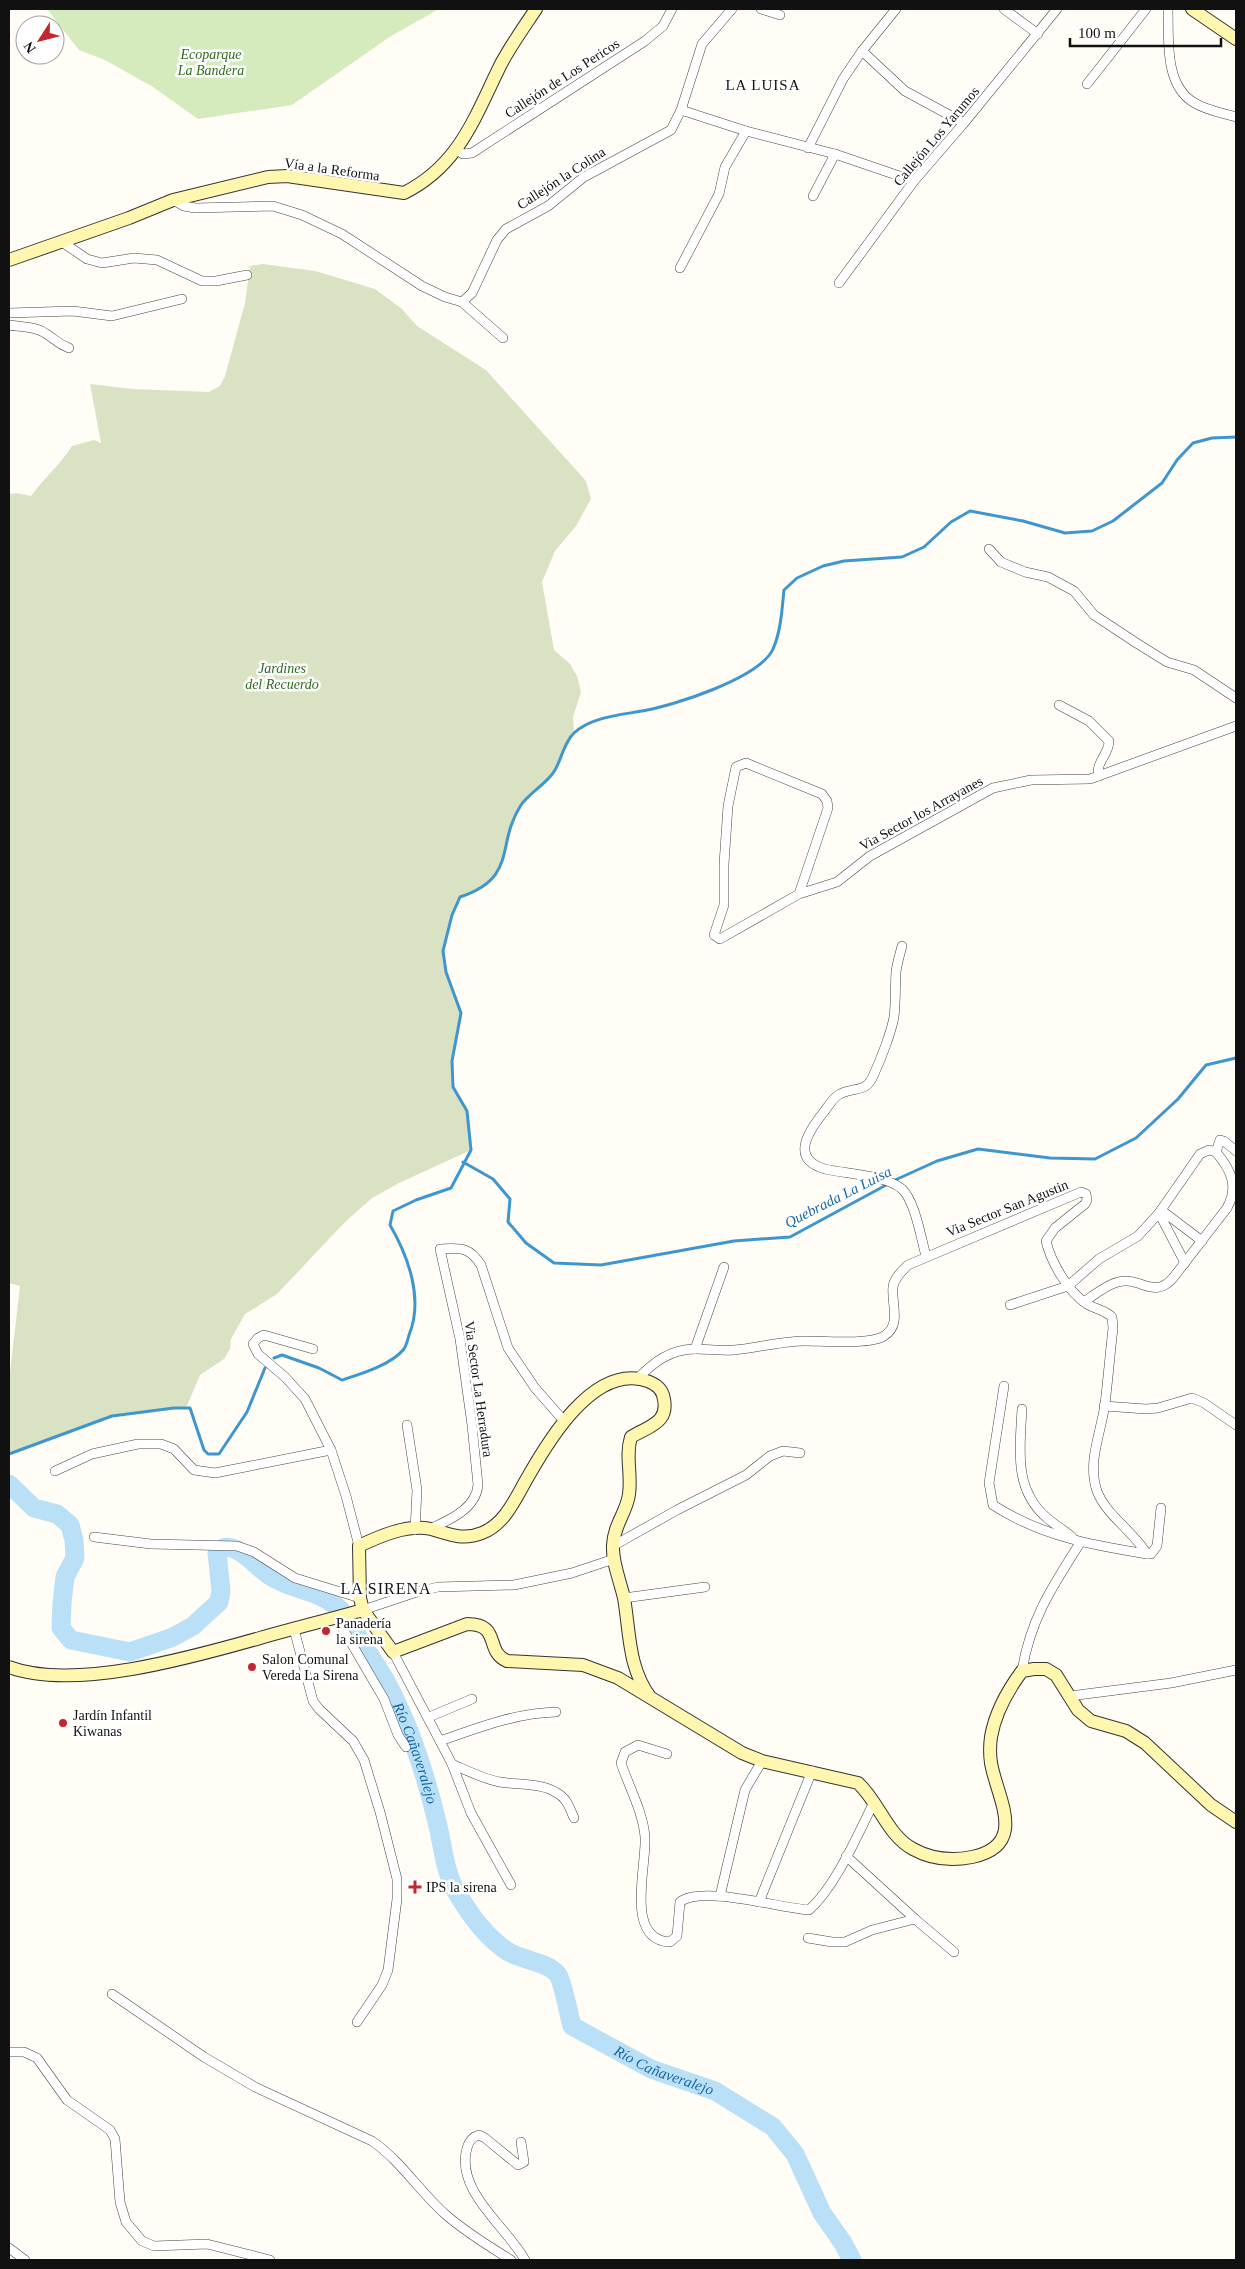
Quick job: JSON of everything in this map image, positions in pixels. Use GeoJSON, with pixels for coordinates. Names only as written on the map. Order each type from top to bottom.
{"type":"FeatureCollection","features":[{"type":"Feature","properties":{"kind":"street","name":"Vía a la Reforma"},"geometry":{"type":"LineString","coordinates":[[9,260],[173,200],[268,176],[287,176],[404,193],[418,186],[456,150],[473,125],[502,63],[536,9]]}},
{"type":"Feature","properties":{"kind":"street","name":"Callejón de Los Pericos"},"geometry":{"type":"LineString","coordinates":[[456,150],[463,154],[472,152],[645,41],[663,26],[672,9]]}},
{"type":"Feature","properties":{"kind":"street","name":"Callejón la Colina"},"geometry":{"type":"LineString","coordinates":[[462,302],[472,293],[496,240],[506,229],[548,206],[584,176],[671,130],[681,110],[702,44],[732,9]]}},
{"type":"Feature","properties":{"kind":"street"},"geometry":{"type":"LineString","coordinates":[[761,9],[780,15]]}},
{"type":"Feature","properties":{"kind":"street"},"geometry":{"type":"LineString","coordinates":[[808,148],[843,79],[862,51],[896,9]]}},
{"type":"Feature","properties":{"kind":"street"},"geometry":{"type":"LineString","coordinates":[[1004,9],[1038,34]]}},
{"type":"Feature","properties":{"kind":"street","name":"Callejón Los Yarumos"},"geometry":{"type":"LineString","coordinates":[[839,283],[914,181],[1057,9]]}},
{"type":"Feature","properties":{"kind":"street"},"geometry":{"type":"LineString","coordinates":[[1087,84],[1146,9]]}},
{"type":"Feature","properties":{"kind":"street"},"geometry":{"type":"LineString","coordinates":[[1168,9],[1172,68],[1180,89],[1192,102],[1236,117]]}},
{"type":"Feature","properties":{"kind":"street"},"geometry":{"type":"LineString","coordinates":[[1192,9],[1236,40]]}},
{"type":"Feature","properties":{"kind":"street"},"geometry":{"type":"LineString","coordinates":[[862,51],[905,91],[964,123]]}},
{"type":"Feature","properties":{"kind":"street"},"geometry":{"type":"LineString","coordinates":[[681,110],[746,131],[835,154],[914,181]]}},
{"type":"Feature","properties":{"kind":"street"},"geometry":{"type":"LineString","coordinates":[[680,268],[719,194],[725,167],[746,131]]}},
{"type":"Feature","properties":{"kind":"street"},"geometry":{"type":"LineString","coordinates":[[814,196],[835,154]]}},
{"type":"Feature","properties":{"kind":"street"},"geometry":{"type":"LineString","coordinates":[[173,200],[184,206],[195,208],[273,206],[302,215],[342,234],[422,286],[445,297],[462,302],[503,338]]}},
{"type":"Feature","properties":{"kind":"street"},"geometry":{"type":"LineString","coordinates":[[62,242],[87,259],[102,263],[134,258],[157,260],[202,280],[216,281],[247,275]]}},
{"type":"Feature","properties":{"kind":"street"},"geometry":{"type":"LineString","coordinates":[[9,313],[72,311],[112,316],[182,299]]}},
{"type":"Feature","properties":{"kind":"street"},"geometry":{"type":"LineString","coordinates":[[9,325],[37,329],[68,348]]}},
{"type":"Feature","properties":{"kind":"street"},"geometry":{"type":"LineString","coordinates":[[988,549],[1001,562],[1024,572],[1048,577],[1074,592],[1094,615],[1138,644],[1167,662],[1194,670],[1236,698]]}},
{"type":"Feature","properties":{"kind":"street"},"geometry":{"type":"LineString","coordinates":[[1059,705],[1089,721],[1109,741],[1109,749],[1098,765],[1100,776]]}},
{"type":"Feature","properties":{"kind":"street","name":"Via Sector los Arrayanes"},"geometry":{"type":"LineString","coordinates":[[799,894],[828,808],[827,801],[822,794],[746,764],[741,764],[736,767],[728,806],[724,864],[724,905],[714,935],[720,939],[799,894],[836,882],[870,856],[993,788],[1031,780],[1077,781],[1100,776],[1236,726]]}},
{"type":"Feature","properties":{"kind":"street"},"geometry":{"type":"LineString","coordinates":[[902,946],[896,969],[894,1017],[875,1074],[870,1083],[863,1089],[840,1094],[833,1100],[810,1130],[804,1144],[805,1154],[812,1163],[823,1168],[890,1182],[902,1189],[911,1204],[926,1256]]}},
{"type":"Feature","properties":{"kind":"street"},"geometry":{"type":"LineString","coordinates":[[1216,1152],[1220,1140],[1236,1150]]}},
{"type":"Feature","properties":{"kind":"street"},"geometry":{"type":"LineString","coordinates":[[1010,1305],[1068,1286],[1099,1259],[1138,1236],[1160,1211],[1200,1154],[1209,1150],[1216,1152],[1229,1171],[1234,1187],[1233,1197],[1202,1241],[1167,1285],[1157,1288],[1128,1281],[1119,1282],[1084,1302]]}},
{"type":"Feature","properties":{"kind":"street","name":"Via Sector San Agustin"},"geometry":{"type":"LineString","coordinates":[[637,1379],[655,1361],[676,1352],[695,1349],[733,1350],[803,1341],[839,1342],[883,1338],[890,1332],[895,1322],[893,1286],[898,1276],[908,1265],[1081,1192],[1086,1194],[1087,1200],[1085,1204],[1054,1228],[1046,1241],[1048,1249],[1068,1286],[1084,1302],[1108,1313],[1113,1322],[1104,1406],[1093,1460],[1097,1491],[1104,1503],[1138,1540],[1146,1554]]}},
{"type":"Feature","properties":{"kind":"street"},"geometry":{"type":"LineString","coordinates":[[1160,1211],[1202,1241]]}},
{"type":"Feature","properties":{"kind":"street"},"geometry":{"type":"LineString","coordinates":[[1160,1211],[1185,1263]]}},
{"type":"Feature","properties":{"kind":"street","name":"Via Sector La Herradura"},"geometry":{"type":"LineString","coordinates":[[430,1529],[467,1508],[477,1493],[478,1485],[472,1424],[460,1339],[440,1249],[468,1250],[476,1256],[481,1265],[508,1348],[535,1388],[564,1421]]}},
{"type":"Feature","properties":{"kind":"street"},"geometry":{"type":"LineString","coordinates":[[695,1349],[724,1267]]}},
{"type":"Feature","properties":{"kind":"street"},"geometry":{"type":"LineString","coordinates":[[313,1349],[264,1335],[253,1344],[258,1354],[285,1377],[305,1399],[331,1450],[346,1496],[358,1546],[359,1606]]}},
{"type":"Feature","properties":{"kind":"street"},"geometry":{"type":"LineString","coordinates":[[358,1546],[386,1534],[414,1530],[430,1529],[445,1535],[465,1537],[483,1533],[498,1523],[512,1505],[564,1421],[594,1392],[606,1384],[637,1379],[652,1382],[662,1391],[666,1405],[662,1417],[654,1426],[631,1437],[627,1450],[630,1480],[629,1496],[616,1526],[613,1546],[614,1559],[624,1598],[628,1638],[634,1665],[640,1682],[650,1697]]}},
{"type":"Feature","properties":{"kind":"street"},"geometry":{"type":"LineString","coordinates":[[1004,1386],[989,1483],[993,1505],[1017,1520],[1080,1543],[1146,1554],[1151,1554],[1157,1546],[1161,1508]]}},
{"type":"Feature","properties":{"kind":"street"},"geometry":{"type":"LineString","coordinates":[[1104,1406],[1158,1408],[1192,1398],[1204,1403],[1236,1425]]}},
{"type":"Feature","properties":{"kind":"street"},"geometry":{"type":"LineString","coordinates":[[1022,1409],[1019,1463],[1021,1478],[1030,1499],[1046,1518],[1080,1543]]}},
{"type":"Feature","properties":{"kind":"street"},"geometry":{"type":"LineString","coordinates":[[407,1425],[417,1490],[414,1530]]}},
{"type":"Feature","properties":{"kind":"street"},"geometry":{"type":"LineString","coordinates":[[55,1471],[92,1454],[138,1444],[161,1444],[174,1449],[194,1470],[214,1473],[331,1450]]}},
{"type":"Feature","properties":{"kind":"street"},"geometry":{"type":"LineString","coordinates":[[613,1546],[677,1510],[746,1475],[770,1456],[783,1451],[800,1453]]}},
{"type":"Feature","properties":{"kind":"street"},"geometry":{"type":"LineString","coordinates":[[94,1537],[151,1544],[237,1546],[254,1552],[295,1578],[359,1606],[393,1652],[429,1717],[452,1764],[471,1813],[511,1885]]}},
{"type":"Feature","properties":{"kind":"street"},"geometry":{"type":"LineString","coordinates":[[393,1652],[466,1624],[479,1624],[487,1630],[497,1654],[502,1659],[507,1661],[583,1665],[618,1678],[742,1753],[762,1761],[858,1782],[874,1802],[895,1836],[913,1849],[933,1857],[956,1861],[977,1856],[994,1847],[1003,1836],[1007,1822],[991,1763],[992,1737],[1009,1690],[1022,1672],[1028,1638],[1038,1614],[1049,1590],[1080,1543]]}},
{"type":"Feature","properties":{"kind":"street"},"geometry":{"type":"LineString","coordinates":[[9,1667],[29,1673],[111,1672],[216,1650],[333,1618],[359,1606],[438,1587],[514,1585],[572,1573],[614,1559]]}},
{"type":"Feature","properties":{"kind":"street"},"geometry":{"type":"LineString","coordinates":[[624,1598],[705,1587]]}},
{"type":"Feature","properties":{"kind":"street"},"geometry":{"type":"LineString","coordinates":[[333,1618],[384,1699],[398,1735],[406,1747]]}},
{"type":"Feature","properties":{"kind":"street"},"geometry":{"type":"LineString","coordinates":[[294,1629],[313,1701],[319,1709],[353,1740],[364,1760],[380,1812],[397,1879],[397,1898],[388,1970],[382,1985],[357,2022]]}},
{"type":"Feature","properties":{"kind":"street"},"geometry":{"type":"LineString","coordinates":[[1022,1672],[1034,1669],[1046,1670],[1056,1675],[1078,1710],[1091,1721],[1126,1731],[1145,1743],[1211,1805],[1236,1822]]}},
{"type":"Feature","properties":{"kind":"street"},"geometry":{"type":"LineString","coordinates":[[1070,1696],[1171,1683],[1236,1670]]}},
{"type":"Feature","properties":{"kind":"street"},"geometry":{"type":"LineString","coordinates":[[429,1717],[472,1699]]}},
{"type":"Feature","properties":{"kind":"street"},"geometry":{"type":"LineString","coordinates":[[440,1741],[511,1717],[533,1712],[556,1712]]}},
{"type":"Feature","properties":{"kind":"street"},"geometry":{"type":"LineString","coordinates":[[667,1754],[638,1745],[625,1752],[621,1763],[645,1836],[645,1861],[640,1902],[643,1917],[654,1937],[662,1941],[670,1942],[676,1936],[680,1902],[686,1897],[720,1896],[809,1910],[818,1902],[846,1856],[874,1802]]}},
{"type":"Feature","properties":{"kind":"street"},"geometry":{"type":"LineString","coordinates":[[720,1896],[745,1790],[762,1761]]}},
{"type":"Feature","properties":{"kind":"street"},"geometry":{"type":"LineString","coordinates":[[452,1764],[480,1777],[498,1782],[546,1788],[558,1793],[566,1800],[574,1818]]}},
{"type":"Feature","properties":{"kind":"street"},"geometry":{"type":"LineString","coordinates":[[759,1902],[812,1771]]}},
{"type":"Feature","properties":{"kind":"street"},"geometry":{"type":"LineString","coordinates":[[846,1856],[954,1952]]}},
{"type":"Feature","properties":{"kind":"street"},"geometry":{"type":"LineString","coordinates":[[808,1938],[845,1942],[872,1930],[915,1919]]}},
{"type":"Feature","properties":{"kind":"street"},"geometry":{"type":"LineString","coordinates":[[112,1994],[204,2057],[255,2087],[372,2141],[388,2152],[444,2214],[511,2260]]}},
{"type":"Feature","properties":{"kind":"street"},"geometry":{"type":"LineString","coordinates":[[9,2052],[24,2052],[37,2058],[67,2100],[110,2130],[115,2139],[120,2202],[126,2222],[142,2241],[154,2246],[207,2244],[270,2260]]}},
{"type":"Feature","properties":{"kind":"street"},"geometry":{"type":"LineString","coordinates":[[521,2142],[524,2162],[518,2165],[485,2138],[479,2135],[473,2136],[469,2142],[465,2164],[472,2190],[513,2241],[525,2260]]}},
{"type":"Feature","properties":{"kind":"street"},"geometry":{"type":"LineString","coordinates":[[9,2248],[26,2260]]}},
{"type":"Feature","properties":{"kind":"green space","name":"Ecoparque La Bandera"},"geometry":{"type":"Polygon","coordinates":[[[47,9],[439,9],[391,36],[292,105],[198,119],[153,87],[105,60],[79,50],[65,32],[65,15],[52,15],[47,9]]]}},
{"type":"Feature","properties":{"kind":"green space","name":"Jardines del Recuerdo"},"geometry":{"type":"Polygon","coordinates":[[[263,264],[315,271],[375,289],[402,309],[417,326],[486,370],[586,481],[591,499],[576,526],[555,551],[542,582],[554,650],[570,664],[577,676],[581,692],[573,717],[574,733],[555,771],[521,805],[499,870],[490,882],[477,891],[460,897],[452,915],[443,951],[446,972],[461,1013],[453,1061],[453,1087],[467,1111],[471,1150],[399,1183],[372,1198],[345,1222],[277,1294],[245,1314],[231,1339],[230,1349],[224,1359],[200,1375],[186,1408],[112,1416],[9,1454],[9,1381],[20,1286],[9,1283],[9,494],[16,493],[31,496],[72,446],[94,440],[101,443],[90,384],[133,389],[209,392],[220,386],[225,376],[245,303],[250,266],[263,264]]]}},
{"type":"Feature","properties":{"kind":"waterway"},"geometry":{"type":"LineString","coordinates":[[274,1358],[282,1355],[319,1368],[342,1380],[367,1372],[392,1360],[405,1348],[413,1321],[414,1293],[408,1264],[390,1225],[393,1211],[416,1200],[451,1188],[471,1150],[467,1111],[453,1087],[452,1061],[461,1013],[446,972],[443,951],[452,915],[460,897],[478,889],[491,880],[498,870],[513,820],[521,805],[552,775],[568,741],[574,733],[597,720],[656,708],[694,697],[734,680],[751,670],[765,660],[776,642],[784,590],[797,578],[823,566],[844,561],[902,557],[924,547],[951,522],[970,511],[1023,521],[1065,533],[1092,531],[1113,521],[1162,483],[1177,460],[1193,443],[1212,438],[1236,437]]}},
{"type":"Feature","properties":{"kind":"waterway","name":"Quebrada La Luisa"},"geometry":{"type":"LineString","coordinates":[[893,1181],[937,1161],[978,1149],[1050,1158],[1095,1159],[1136,1138],[1178,1099],[1206,1065],[1236,1058]]}},
{"type":"Feature","properties":{"kind":"waterway","name":"Quebrada La Luisa"},"geometry":{"type":"LineString","coordinates":[[463,1162],[493,1179],[510,1199],[508,1222],[526,1243],[554,1263],[601,1265],[734,1241],[790,1237],[888,1184]]}},
{"type":"Feature","properties":{"kind":"waterway"},"geometry":{"type":"LineString","coordinates":[[9,1454],[112,1416],[174,1408],[190,1408],[204,1450],[208,1454],[219,1454],[247,1412],[265,1368]]}},
{"type":"Feature","properties":{"kind":"waterway","name":"Río Cañaveralejo"},"geometry":{"type":"LineString","coordinates":[[9,1484],[34,1508],[57,1514],[70,1525],[74,1540],[75,1558],[65,1577],[61,1628],[71,1640],[130,1652],[173,1637],[193,1626],[219,1602],[221,1591],[217,1553],[228,1547],[240,1552],[279,1581],[318,1595],[335,1605],[351,1624],[397,1703],[423,1770],[449,1875],[461,1899],[478,1924],[507,1951],[548,1967],[558,1975],[572,2026],[651,2069],[715,2091],[773,2127],[795,2154],[822,2213],[843,2243],[852,2260]]}},
{"type":"Feature","properties":{"kind":"place","name":"Panadería la sirena"},"geometry":{"type":"Point","coordinates":[326,1631]}},
{"type":"Feature","properties":{"kind":"place","name":"Salon Comunal Vereda La Sirena"},"geometry":{"type":"Point","coordinates":[252,1667]}},
{"type":"Feature","properties":{"kind":"place","name":"Jardín Infantil Kiwanas"},"geometry":{"type":"Point","coordinates":[63,1723]}},
{"type":"Feature","properties":{"kind":"place","name":"IPS la sirena"},"geometry":{"type":"Point","coordinates":[415,1887]}},
{"type":"Feature","properties":{"kind":"district","name":"LA LUISA"},"geometry":{"type":"Point","coordinates":[763,85]}},
{"type":"Feature","properties":{"kind":"district","name":"LA SIRENA"},"geometry":{"type":"Point","coordinates":[386,1588]}}]}
